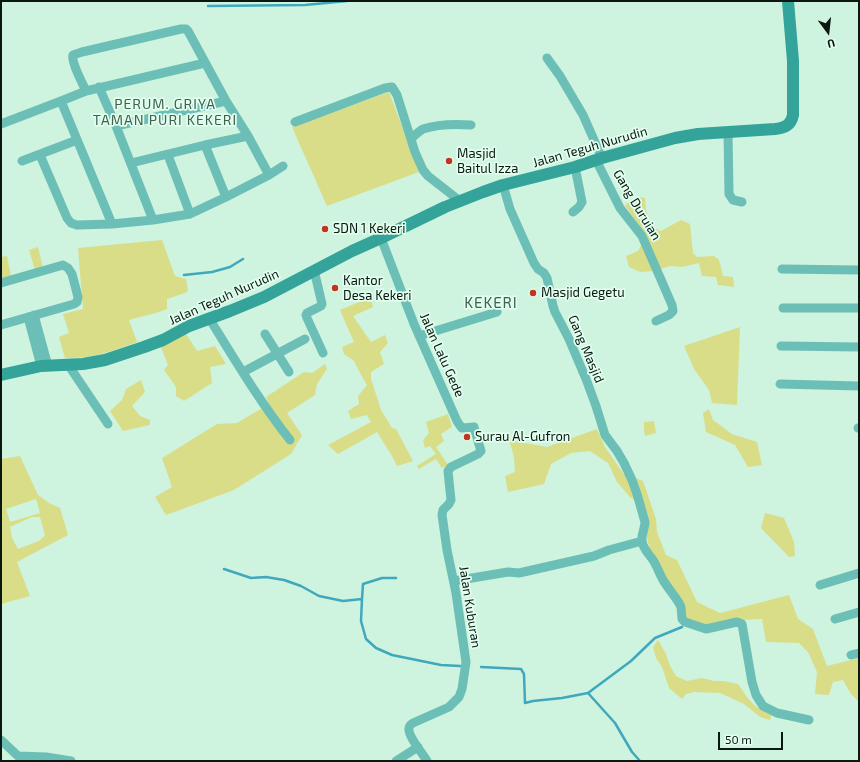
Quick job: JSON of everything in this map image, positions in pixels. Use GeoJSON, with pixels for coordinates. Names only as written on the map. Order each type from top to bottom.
{"type":"FeatureCollection","features":[{"type":"Feature","properties":{"kind":"street","name":"Jalan Teguh Nurudin"},"geometry":{"type":"LineString","coordinates":[[1,375],[45,366],[69,366],[105,360],[163,340],[189,326],[253,302],[352,251],[413,222],[477,194],[504,185],[575,167],[675,138],[698,134],[779,129],[786,127],[791,122],[793,115],[793,61],[788,1]]}},
{"type":"Feature","properties":{"kind":"street"},"geometry":{"type":"LineString","coordinates":[[86,91],[74,64],[72,58],[73,54],[186,29],[269,175]]}},
{"type":"Feature","properties":{"kind":"street"},"geometry":{"type":"LineString","coordinates":[[546,58],[560,76],[583,115],[599,159]]}},
{"type":"Feature","properties":{"kind":"street"},"geometry":{"type":"LineString","coordinates":[[1,124],[99,87],[205,62]]}},
{"type":"Feature","properties":{"kind":"street"},"geometry":{"type":"LineString","coordinates":[[99,87],[153,220]]}},
{"type":"Feature","properties":{"kind":"street"},"geometry":{"type":"LineString","coordinates":[[295,122],[392,87],[397,95],[415,152],[423,170],[428,176],[460,201]]}},
{"type":"Feature","properties":{"kind":"street"},"geometry":{"type":"LineString","coordinates":[[61,101],[112,224]]}},
{"type":"Feature","properties":{"kind":"street"},"geometry":{"type":"LineString","coordinates":[[116,126],[226,101]]}},
{"type":"Feature","properties":{"kind":"street"},"geometry":{"type":"LineString","coordinates":[[411,139],[422,130],[437,126],[451,124],[471,125]]}},
{"type":"Feature","properties":{"kind":"street"},"geometry":{"type":"LineString","coordinates":[[728,132],[729,194],[733,200],[742,202]]}},
{"type":"Feature","properties":{"kind":"street"},"geometry":{"type":"LineString","coordinates":[[131,163],[248,136]]}},
{"type":"Feature","properties":{"kind":"street"},"geometry":{"type":"LineString","coordinates":[[22,161],[77,140]]}},
{"type":"Feature","properties":{"kind":"street"},"geometry":{"type":"LineString","coordinates":[[205,145],[226,197]]}},
{"type":"Feature","properties":{"kind":"street"},"geometry":{"type":"LineString","coordinates":[[40,154],[67,218],[71,223],[77,225],[112,224],[153,220],[190,214],[269,175],[283,166]]}},
{"type":"Feature","properties":{"kind":"street"},"geometry":{"type":"LineString","coordinates":[[168,155],[190,214]]}},
{"type":"Feature","properties":{"kind":"street","name":"Gang Duruian"},"geometry":{"type":"LineString","coordinates":[[599,159],[620,208],[642,236],[672,305],[673,311],[669,315],[656,321]]}},
{"type":"Feature","properties":{"kind":"street"},"geometry":{"type":"LineString","coordinates":[[573,212],[582,202],[575,167]]}},
{"type":"Feature","properties":{"kind":"street","name":"Gang Masjid"},"geometry":{"type":"LineString","coordinates":[[504,185],[510,209],[534,263],[547,278],[554,308],[586,379],[599,414],[605,436],[617,450],[637,494],[645,522],[642,540]]}},
{"type":"Feature","properties":{"kind":"street","name":"Jalan Lalu Gede"},"geometry":{"type":"LineString","coordinates":[[381,238],[419,336],[457,421],[462,428],[474,427],[480,446]]}},
{"type":"Feature","properties":{"kind":"street"},"geometry":{"type":"LineString","coordinates":[[1,283],[63,265],[68,268],[72,274],[78,297],[77,302],[1,325]]}},
{"type":"Feature","properties":{"kind":"street"},"geometry":{"type":"LineString","coordinates":[[782,269],[859,270]]}},
{"type":"Feature","properties":{"kind":"street"},"geometry":{"type":"LineString","coordinates":[[314,270],[322,304],[307,314],[306,318],[323,353]]}},
{"type":"Feature","properties":{"kind":"street"},"geometry":{"type":"LineString","coordinates":[[783,308],[859,308]]}},
{"type":"Feature","properties":{"kind":"street"},"geometry":{"type":"LineString","coordinates":[[419,336],[497,312]]}},
{"type":"Feature","properties":{"kind":"street"},"geometry":{"type":"LineString","coordinates":[[31,316],[45,366]]}},
{"type":"Feature","properties":{"kind":"street"},"geometry":{"type":"LineString","coordinates":[[209,318],[271,415],[290,440]]}},
{"type":"Feature","properties":{"kind":"street"},"geometry":{"type":"LineString","coordinates":[[264,334],[289,372]]}},
{"type":"Feature","properties":{"kind":"street"},"geometry":{"type":"LineString","coordinates":[[243,372],[306,339]]}},
{"type":"Feature","properties":{"kind":"street"},"geometry":{"type":"LineString","coordinates":[[781,346],[859,347]]}},
{"type":"Feature","properties":{"kind":"street"},"geometry":{"type":"LineString","coordinates":[[69,366],[108,424]]}},
{"type":"Feature","properties":{"kind":"street"},"geometry":{"type":"LineString","coordinates":[[780,384],[859,386]]}},
{"type":"Feature","properties":{"kind":"street","name":"Jalan Kuburan"},"geometry":{"type":"LineString","coordinates":[[428,761],[409,732],[409,728],[411,724],[449,707],[459,697],[462,689],[466,662],[454,581],[447,550],[442,515],[443,510],[451,500],[448,471],[451,467],[481,452],[480,446]]}},
{"type":"Feature","properties":{"kind":"street"},"geometry":{"type":"LineString","coordinates":[[454,581],[508,572],[519,573],[594,556],[642,540],[646,551],[653,560],[662,579],[679,603],[683,621],[706,629],[737,622],[742,624],[752,682],[756,695],[763,706],[777,713],[809,720]]}},
{"type":"Feature","properties":{"kind":"street"},"geometry":{"type":"LineString","coordinates":[[820,585],[859,573]]}},
{"type":"Feature","properties":{"kind":"street"},"geometry":{"type":"LineString","coordinates":[[835,619],[859,612]]}},
{"type":"Feature","properties":{"kind":"street"},"geometry":{"type":"LineString","coordinates":[[1,740],[18,756],[46,757],[71,761]]}},
{"type":"Feature","properties":{"kind":"street"},"geometry":{"type":"LineString","coordinates":[[396,761],[418,747]]}},
{"type":"Feature","properties":{"kind":"green space"},"geometry":{"type":"Polygon","coordinates":[[[389,92],[419,172],[327,206],[292,127],[389,92]]]}},
{"type":"Feature","properties":{"kind":"green space"},"geometry":{"type":"Polygon","coordinates":[[[637,197],[645,198],[646,210],[652,227],[661,231],[681,220],[690,224],[693,253],[697,257],[714,256],[719,260],[723,276],[733,277],[734,287],[718,285],[716,277],[702,276],[699,263],[682,267],[670,266],[654,271],[640,272],[629,267],[626,256],[638,251],[647,235],[625,205],[637,197]]]}},
{"type":"Feature","properties":{"kind":"green space"},"geometry":{"type":"Polygon","coordinates":[[[162,240],[175,276],[186,279],[188,291],[167,299],[167,309],[129,320],[137,342],[93,356],[65,358],[59,337],[69,333],[63,314],[83,309],[78,248],[162,240]]]}},
{"type":"Feature","properties":{"kind":"green space"},"geometry":{"type":"Polygon","coordinates":[[[38,247],[43,268],[35,270],[29,250],[38,247]]]}},
{"type":"Feature","properties":{"kind":"green space"},"geometry":{"type":"Polygon","coordinates":[[[7,256],[11,276],[1,279],[1,257],[7,256]]]}},
{"type":"Feature","properties":{"kind":"green space"},"geometry":{"type":"Polygon","coordinates":[[[371,297],[373,307],[353,316],[371,342],[385,335],[388,343],[380,352],[384,364],[371,372],[371,379],[381,410],[392,428],[396,429],[413,461],[397,466],[377,432],[338,454],[328,445],[371,422],[367,415],[351,419],[348,411],[359,404],[358,396],[367,385],[354,361],[344,354],[342,347],[354,342],[340,310],[371,297]]]}},
{"type":"Feature","properties":{"kind":"green space"},"geometry":{"type":"Polygon","coordinates":[[[740,327],[737,405],[712,403],[709,390],[694,369],[684,346],[740,327]]]}},
{"type":"Feature","properties":{"kind":"green space"},"geometry":{"type":"Polygon","coordinates":[[[186,334],[197,351],[215,346],[226,364],[210,367],[212,383],[184,401],[176,396],[176,387],[164,370],[168,365],[160,345],[186,334]]]}},
{"type":"Feature","properties":{"kind":"green space"},"geometry":{"type":"Polygon","coordinates":[[[325,364],[327,369],[317,384],[315,395],[287,413],[302,435],[291,454],[234,490],[166,515],[155,497],[172,487],[162,458],[217,424],[237,423],[269,404],[266,397],[304,372],[312,373],[325,364]]]}},
{"type":"Feature","properties":{"kind":"green space"},"geometry":{"type":"Polygon","coordinates":[[[141,380],[145,392],[132,406],[140,416],[150,420],[150,425],[123,431],[110,411],[122,400],[126,389],[141,380]]]}},
{"type":"Feature","properties":{"kind":"green space"},"geometry":{"type":"Polygon","coordinates":[[[709,409],[713,420],[732,434],[757,442],[762,465],[748,467],[735,445],[706,432],[703,413],[709,409]]]}},
{"type":"Feature","properties":{"kind":"green space"},"geometry":{"type":"Polygon","coordinates":[[[448,414],[452,427],[441,434],[444,441],[436,447],[448,465],[442,468],[436,459],[419,469],[417,466],[436,454],[430,446],[425,448],[423,440],[429,433],[426,422],[448,414]]]}},
{"type":"Feature","properties":{"kind":"green space"},"geometry":{"type":"Polygon","coordinates":[[[654,421],[656,433],[645,436],[644,422],[654,421]]]}},
{"type":"Feature","properties":{"kind":"green space"},"geometry":{"type":"Polygon","coordinates":[[[597,429],[605,447],[623,473],[643,481],[656,519],[657,532],[666,555],[677,560],[697,602],[720,613],[789,595],[798,619],[813,629],[827,666],[859,658],[859,702],[851,694],[843,680],[833,682],[829,695],[815,694],[817,672],[808,652],[799,643],[766,642],[762,619],[741,620],[706,626],[684,617],[650,549],[646,535],[643,505],[630,497],[617,482],[608,463],[590,451],[571,453],[551,464],[544,484],[508,492],[505,476],[515,472],[514,457],[509,440],[547,447],[597,429]]]}},
{"type":"Feature","properties":{"kind":"green space"},"geometry":{"type":"Polygon","coordinates":[[[20,456],[38,495],[49,503],[60,508],[68,535],[17,562],[30,596],[1,604],[1,459],[20,456]],[[36,499],[6,509],[10,522],[40,513],[36,499]],[[32,517],[10,527],[12,538],[18,549],[39,541],[45,535],[40,517],[32,517]]]}},
{"type":"Feature","properties":{"kind":"green space"},"geometry":{"type":"Polygon","coordinates":[[[765,513],[784,518],[794,542],[795,556],[789,557],[761,528],[765,513]]]}},
{"type":"Feature","properties":{"kind":"green space"},"geometry":{"type":"Polygon","coordinates":[[[658,640],[676,676],[687,681],[702,678],[738,684],[755,706],[772,714],[770,720],[760,717],[744,704],[720,693],[694,692],[686,694],[682,699],[669,688],[662,667],[656,658],[653,647],[658,640]]]}},
{"type":"Feature","properties":{"kind":"waterway"},"geometry":{"type":"LineString","coordinates":[[208,6],[305,5],[347,1]]}},
{"type":"Feature","properties":{"kind":"waterway"},"geometry":{"type":"LineString","coordinates":[[184,275],[212,272],[230,267],[243,259]]}},
{"type":"Feature","properties":{"kind":"waterway"},"geometry":{"type":"LineString","coordinates":[[224,569],[251,578],[266,577],[284,580],[301,586],[319,596],[343,601],[362,599],[363,584],[382,578],[396,578]]}},
{"type":"Feature","properties":{"kind":"waterway"},"geometry":{"type":"LineString","coordinates":[[362,599],[361,621],[366,639],[376,648],[392,655],[441,665],[460,666]]}},
{"type":"Feature","properties":{"kind":"waterway"},"geometry":{"type":"LineString","coordinates":[[481,667],[521,669],[524,674],[525,703],[588,693],[631,661],[655,638],[682,627]]}},
{"type":"Feature","properties":{"kind":"waterway"},"geometry":{"type":"LineString","coordinates":[[588,693],[615,723],[632,752],[640,761]]}},
{"type":"Feature","properties":{"kind":"place","name":"Masjid Baitul Izza"},"geometry":{"type":"Point","coordinates":[449,161]}},
{"type":"Feature","properties":{"kind":"place","name":"SDN 1 Kekeri"},"geometry":{"type":"Point","coordinates":[325,229]}},
{"type":"Feature","properties":{"kind":"place","name":"Kantor Desa Kekeri"},"geometry":{"type":"Point","coordinates":[335,288]}},
{"type":"Feature","properties":{"kind":"place","name":"Masjid Gegetu"},"geometry":{"type":"Point","coordinates":[533,293]}},
{"type":"Feature","properties":{"kind":"place","name":"Surau Al-Gufron"},"geometry":{"type":"Point","coordinates":[467,437]}},
{"type":"Feature","properties":{"kind":"district","name":"PERUM. GRIYA TAMAN PURI KEKERI"},"geometry":{"type":"Point","coordinates":[165,112]}},
{"type":"Feature","properties":{"kind":"district","name":"KEKERI"},"geometry":{"type":"Point","coordinates":[491,303]}}]}
